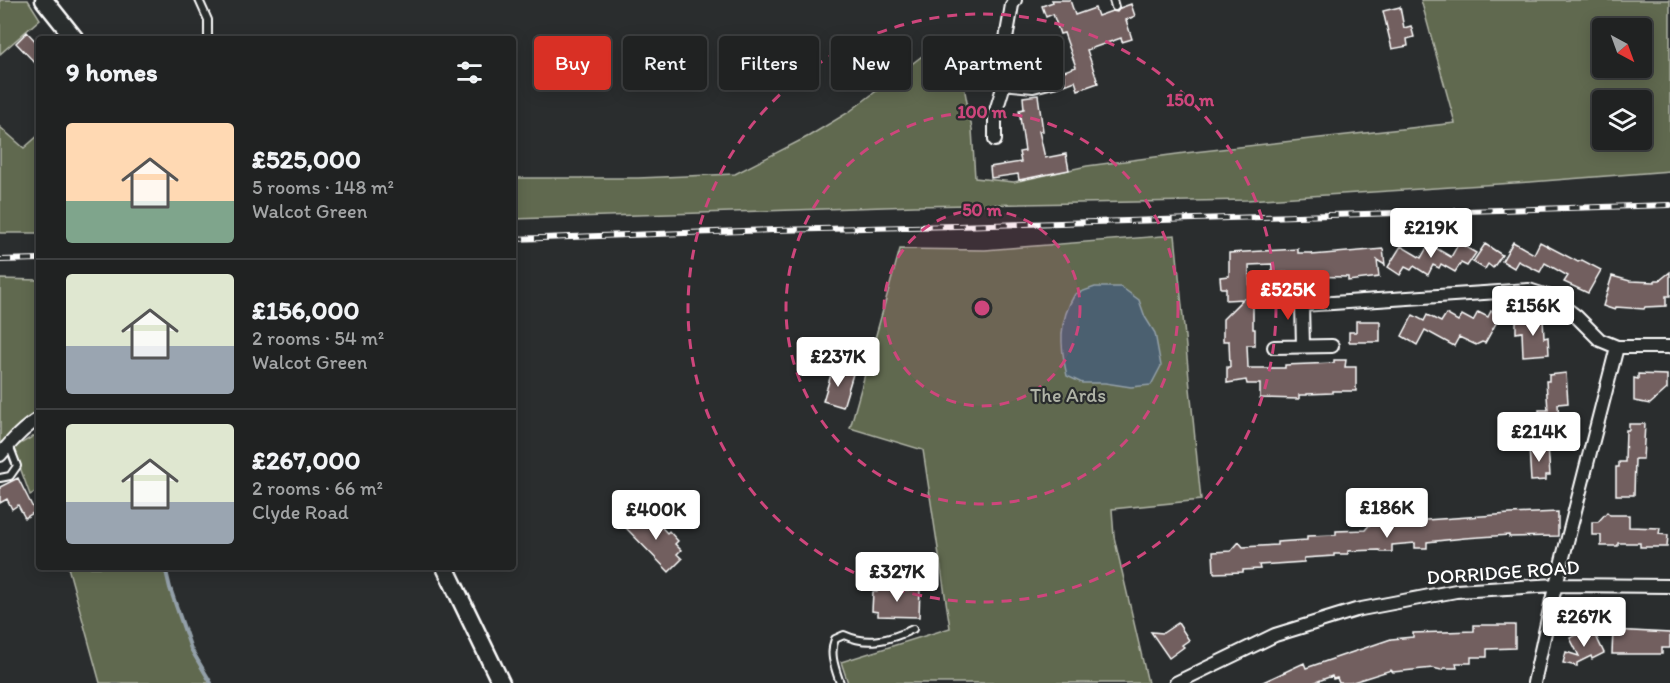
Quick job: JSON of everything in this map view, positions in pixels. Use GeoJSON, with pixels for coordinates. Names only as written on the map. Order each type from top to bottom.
{"type":"FeatureCollection","features":[{"type":"Feature","properties":{"kind":"street"},"geometry":{"type":"LineString","coordinates":[[44,0],[73,36]]}},
{"type":"Feature","properties":{"kind":"street"},"geometry":{"type":"LineString","coordinates":[[1007,36],[1015,0]]}},
{"type":"Feature","properties":{"kind":"street"},"geometry":{"type":"LineString","coordinates":[[995,140],[994,114],[1002,90]]}},
{"type":"Feature","properties":{"kind":"street"},"geometry":{"type":"LineString","coordinates":[[1303,346],[1302,305],[1529,290],[1551,297],[1576,316],[1600,340],[1617,347],[1670,347]]}},
{"type":"Feature","properties":{"kind":"street"},"geometry":{"type":"LineString","coordinates":[[1274,347],[1332,346]]}},
{"type":"Feature","properties":{"kind":"street"},"geometry":{"type":"LineString","coordinates":[[1534,683],[1540,647],[1617,347]]}},
{"type":"Feature","properties":{"kind":"street"},"geometry":{"type":"LineString","coordinates":[[0,455],[36,420]]}},
{"type":"Feature","properties":{"kind":"street"},"geometry":{"type":"LineString","coordinates":[[446,570],[501,683]]}},
{"type":"Feature","properties":{"kind":"street","name":"DORRIDGE ROAD"},"geometry":{"type":"LineString","coordinates":[[1176,683],[1275,635],[1356,610],[1456,591],[1556,585],[1670,586]]}},
{"type":"Feature","properties":{"kind":"lane"},"geometry":{"type":"LineString","coordinates":[[200,0],[207,21],[208,36]]}},
{"type":"Feature","properties":{"kind":"lane"},"geometry":{"type":"LineString","coordinates":[[0,478],[10,476],[17,466],[9,444]]}},
{"type":"Feature","properties":{"kind":"lane"},"geometry":{"type":"LineString","coordinates":[[840,683],[832,648],[835,639],[844,635],[855,640],[879,641],[913,629]]}},
{"type":"Feature","properties":{"kind":"green space"},"geometry":{"type":"Polygon","coordinates":[[[0,0],[28,0],[40,19],[0,54],[0,0]]]}},
{"type":"Feature","properties":{"kind":"green space"},"geometry":{"type":"Polygon","coordinates":[[[1421,0],[1670,0],[1670,171],[1247,200],[915,206],[516,219],[516,178],[638,178],[735,174],[809,136],[849,112],[878,90],[911,90],[911,65],[923,55],[923,90],[965,90],[972,129],[975,178],[1014,182],[1087,166],[1455,123],[1421,0]]]}},
{"type":"Feature","properties":{"kind":"green space"},"geometry":{"type":"Polygon","coordinates":[[[0,127],[24,148],[36,138],[36,233],[0,233],[0,127]]]}},
{"type":"Feature","properties":{"kind":"green space","name":"The Ards"},"geometry":{"type":"Polygon","coordinates":[[[1175,235],[1201,500],[1112,509],[1114,537],[1148,683],[848,683],[841,662],[950,628],[923,450],[850,428],[900,249],[985,250],[1175,235]]]}},
{"type":"Feature","properties":{"kind":"green space"},"geometry":{"type":"Polygon","coordinates":[[[0,279],[36,280],[36,417],[0,447],[0,279]]]}},
{"type":"Feature","properties":{"kind":"green space"},"geometry":{"type":"Polygon","coordinates":[[[36,435],[36,492],[30,495],[13,448],[36,435]]]}},
{"type":"Feature","properties":{"kind":"green space"},"geometry":{"type":"Polygon","coordinates":[[[69,570],[166,570],[191,649],[211,683],[100,683],[69,570]]]}},
{"type":"Feature","properties":{"kind":"water"},"geometry":{"type":"Polygon","coordinates":[[[1095,287],[1121,287],[1139,300],[1145,317],[1155,333],[1161,366],[1151,385],[1131,387],[1105,383],[1082,383],[1067,376],[1062,334],[1069,304],[1075,294],[1095,287]]]}},
{"type":"Feature","properties":{"kind":"building"},"geometry":{"type":"Polygon","coordinates":[[[1052,0],[1070,0],[1075,15],[1095,8],[1098,16],[1112,11],[1117,12],[1120,8],[1131,4],[1135,16],[1126,20],[1132,39],[1122,42],[1121,38],[1087,50],[1098,83],[1078,90],[1075,81],[1065,85],[1063,71],[1076,67],[1064,33],[1060,34],[1053,14],[1046,17],[1042,6],[1053,2],[1052,0]]]}},
{"type":"Feature","properties":{"kind":"building"},"geometry":{"type":"Polygon","coordinates":[[[1400,7],[1404,28],[1411,26],[1414,37],[1407,39],[1408,46],[1392,49],[1383,11],[1400,7]]]}},
{"type":"Feature","properties":{"kind":"building"},"geometry":{"type":"Polygon","coordinates":[[[27,32],[36,42],[36,64],[16,43],[27,32]]]}},
{"type":"Feature","properties":{"kind":"building"},"geometry":{"type":"Polygon","coordinates":[[[1038,95],[1043,131],[1039,131],[1045,158],[1066,154],[1069,170],[1019,180],[1018,174],[991,178],[990,167],[1021,162],[1019,152],[1025,151],[1019,110],[1024,109],[1023,97],[1038,95]]]}},
{"type":"Feature","properties":{"kind":"building"},"geometry":{"type":"Polygon","coordinates":[[[1513,242],[1534,254],[1540,242],[1578,262],[1582,260],[1601,270],[1588,293],[1564,282],[1568,276],[1545,263],[1540,272],[1518,261],[1514,268],[1502,261],[1513,242]]]}},
{"type":"Feature","properties":{"kind":"building"},"geometry":{"type":"Polygon","coordinates":[[[1459,243],[1476,253],[1467,266],[1461,263],[1455,272],[1441,264],[1439,268],[1433,265],[1428,275],[1414,266],[1411,270],[1405,267],[1400,275],[1388,267],[1401,246],[1421,258],[1429,244],[1451,257],[1459,243]]]}},
{"type":"Feature","properties":{"kind":"building"},"geometry":{"type":"Polygon","coordinates":[[[1485,244],[1502,255],[1493,268],[1488,264],[1485,269],[1473,262],[1485,244]]]}},
{"type":"Feature","properties":{"kind":"building"},"geometry":{"type":"Polygon","coordinates":[[[1298,249],[1298,253],[1311,253],[1312,255],[1383,249],[1385,265],[1377,260],[1379,277],[1348,281],[1348,277],[1298,276],[1298,272],[1272,273],[1272,264],[1249,265],[1255,345],[1247,345],[1248,368],[1285,368],[1285,365],[1334,363],[1334,360],[1346,360],[1345,367],[1356,367],[1356,391],[1299,395],[1299,399],[1260,398],[1260,384],[1247,384],[1246,380],[1227,383],[1227,367],[1230,367],[1229,341],[1223,341],[1223,319],[1243,299],[1226,300],[1226,288],[1221,288],[1220,277],[1229,276],[1229,253],[1298,249]]]}},
{"type":"Feature","properties":{"kind":"building"},"geometry":{"type":"Polygon","coordinates":[[[1670,272],[1670,296],[1666,296],[1666,306],[1645,307],[1644,309],[1616,307],[1615,310],[1603,306],[1612,276],[1630,281],[1655,282],[1670,272]]]}},
{"type":"Feature","properties":{"kind":"building"},"geometry":{"type":"Polygon","coordinates":[[[1491,311],[1500,316],[1485,343],[1476,345],[1459,337],[1454,346],[1425,330],[1417,345],[1402,336],[1413,315],[1424,321],[1427,315],[1441,322],[1446,314],[1458,321],[1462,315],[1473,321],[1478,312],[1488,317],[1491,311]]]}},
{"type":"Feature","properties":{"kind":"building"},"geometry":{"type":"Polygon","coordinates":[[[1543,319],[1544,338],[1548,337],[1549,354],[1523,356],[1522,332],[1516,333],[1516,321],[1543,319]]]}},
{"type":"Feature","properties":{"kind":"building"},"geometry":{"type":"Polygon","coordinates":[[[1356,321],[1380,321],[1380,342],[1349,342],[1349,332],[1356,332],[1356,321]]]}},
{"type":"Feature","properties":{"kind":"building"},"geometry":{"type":"Polygon","coordinates":[[[833,368],[853,374],[843,407],[823,401],[833,368]]]}},
{"type":"Feature","properties":{"kind":"building"},"geometry":{"type":"Polygon","coordinates":[[[1566,373],[1568,403],[1558,404],[1560,442],[1541,443],[1539,410],[1548,410],[1546,381],[1549,381],[1549,375],[1566,373]]]}},
{"type":"Feature","properties":{"kind":"building"},"geometry":{"type":"Polygon","coordinates":[[[1638,374],[1667,375],[1667,389],[1650,404],[1634,401],[1634,378],[1638,379],[1638,374]]]}},
{"type":"Feature","properties":{"kind":"building"},"geometry":{"type":"Polygon","coordinates":[[[1629,424],[1645,424],[1643,459],[1635,459],[1634,495],[1616,495],[1616,467],[1619,467],[1619,462],[1625,462],[1626,430],[1629,430],[1629,424]]]}},
{"type":"Feature","properties":{"kind":"building"},"geometry":{"type":"Polygon","coordinates":[[[1548,446],[1550,475],[1546,475],[1546,480],[1531,481],[1529,447],[1548,446]]]}},
{"type":"Feature","properties":{"kind":"building"},"geometry":{"type":"Polygon","coordinates":[[[18,478],[35,512],[25,518],[18,505],[12,509],[7,499],[0,503],[0,487],[18,478]]]}},
{"type":"Feature","properties":{"kind":"building"},"geometry":{"type":"Polygon","coordinates":[[[1558,512],[1558,536],[1509,537],[1509,535],[1465,538],[1427,542],[1427,548],[1415,548],[1415,543],[1392,545],[1392,552],[1348,551],[1348,554],[1304,558],[1304,562],[1259,565],[1260,569],[1243,570],[1243,572],[1214,573],[1213,552],[1231,551],[1239,542],[1243,547],[1307,540],[1307,536],[1336,535],[1336,531],[1365,530],[1375,519],[1384,523],[1558,512]]]}},
{"type":"Feature","properties":{"kind":"building"},"geometry":{"type":"Polygon","coordinates":[[[1607,512],[1610,515],[1629,515],[1629,527],[1660,528],[1659,534],[1668,535],[1667,547],[1640,547],[1640,543],[1601,546],[1601,535],[1592,535],[1592,522],[1598,522],[1607,512]]]}},
{"type":"Feature","properties":{"kind":"building"},"geometry":{"type":"Polygon","coordinates":[[[648,513],[678,541],[675,544],[681,550],[677,554],[682,559],[669,572],[626,528],[625,523],[629,520],[638,521],[648,513]]]}},
{"type":"Feature","properties":{"kind":"building"},"geometry":{"type":"Polygon","coordinates":[[[908,587],[920,587],[919,617],[878,616],[878,612],[872,611],[873,592],[877,592],[877,589],[908,590],[908,587]]]}},
{"type":"Feature","properties":{"kind":"building"},"geometry":{"type":"Polygon","coordinates":[[[1178,623],[1189,640],[1182,645],[1184,647],[1169,658],[1151,632],[1163,633],[1178,623]]]}},
{"type":"Feature","properties":{"kind":"building"},"geometry":{"type":"Polygon","coordinates":[[[1474,625],[1515,625],[1515,648],[1487,649],[1487,657],[1471,657],[1471,663],[1456,663],[1457,668],[1393,672],[1391,670],[1350,683],[1339,683],[1337,678],[1333,679],[1332,676],[1313,683],[1261,683],[1304,663],[1306,668],[1391,639],[1413,637],[1413,633],[1474,631],[1474,625]]]}},
{"type":"Feature","properties":{"kind":"building"},"geometry":{"type":"Polygon","coordinates":[[[1587,630],[1589,634],[1594,632],[1604,653],[1592,659],[1591,656],[1577,663],[1577,666],[1563,663],[1566,652],[1579,656],[1570,638],[1587,630]]]}},
{"type":"Feature","properties":{"kind":"building"},"geometry":{"type":"Polygon","coordinates":[[[1613,630],[1670,633],[1670,648],[1662,648],[1662,654],[1612,654],[1613,630]]]}},
{"type":"Feature","properties":{"kind":"waterway"},"geometry":{"type":"LineString","coordinates":[[166,570],[191,649],[211,683]]}},
{"type":"Feature","properties":{"kind":"railway"},"geometry":{"type":"LineString","coordinates":[[516,239],[1670,205]]}},
{"type":"Feature","properties":{"kind":"railway"},"geometry":{"type":"LineString","coordinates":[[0,260],[36,259]]}}]}
